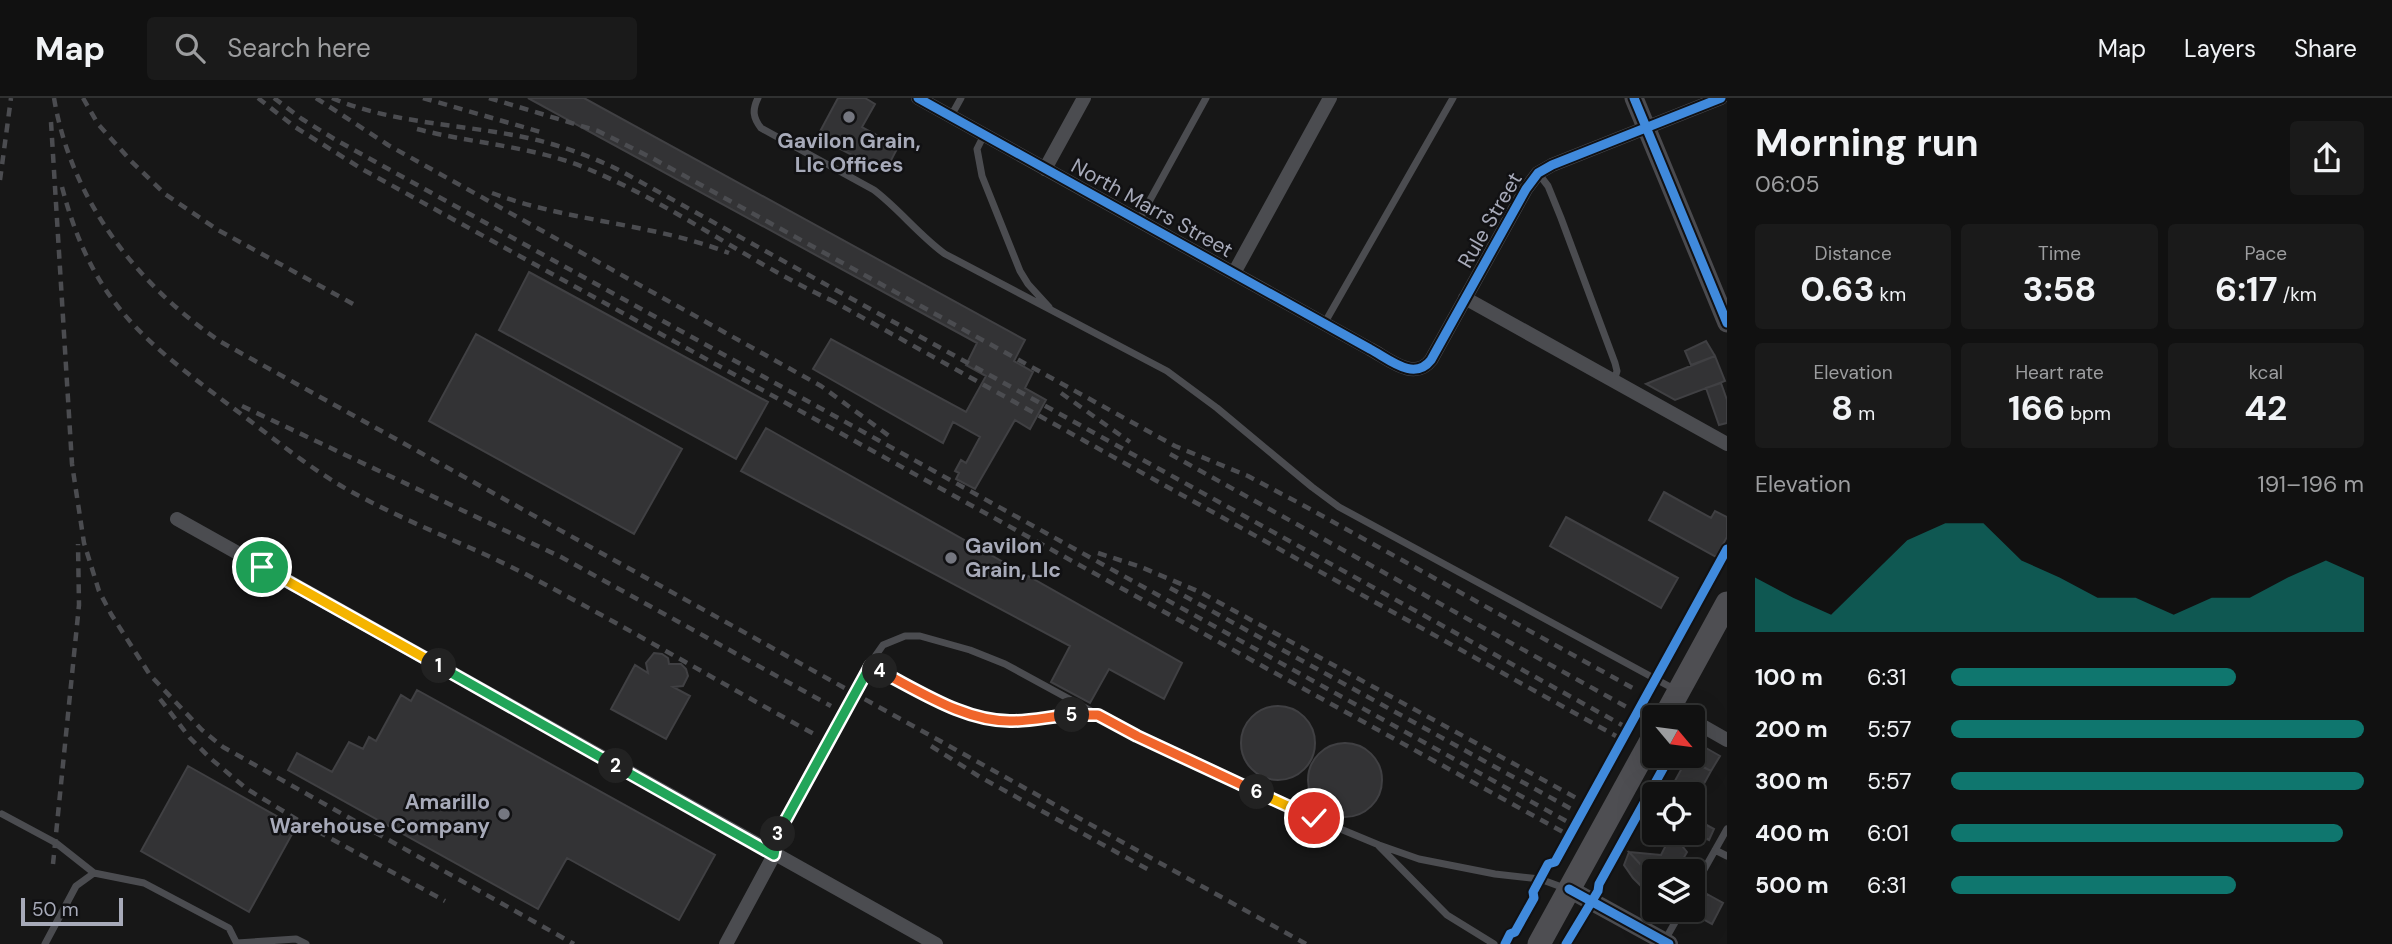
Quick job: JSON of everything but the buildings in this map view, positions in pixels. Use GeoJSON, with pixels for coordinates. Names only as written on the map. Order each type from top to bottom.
{"type":"FeatureCollection","features":[{"type":"Feature","properties":{"kind":"highway"},"geometry":{"type":"LineString","coordinates":[[1676,705],[1727,603]]}},
{"type":"Feature","properties":{"kind":"highway"},"geometry":{"type":"LineString","coordinates":[[1539,944],[1642,758]]}},
{"type":"Feature","properties":{"kind":"main road"},"geometry":{"type":"LineString","coordinates":[[1634,98],[1727,323]]}},
{"type":"Feature","properties":{"kind":"street","name":"North Marrs Street"},"geometry":{"type":"LineString","coordinates":[[918,98],[1370,349]]}},
{"type":"Feature","properties":{"kind":"street"},"geometry":{"type":"LineString","coordinates":[[1045,169],[1084,98]]}},
{"type":"Feature","properties":{"kind":"street"},"geometry":{"type":"LineString","coordinates":[[1234,273],[1330,98]]}},
{"type":"Feature","properties":{"kind":"street","name":"Rule Street"},"geometry":{"type":"LineString","coordinates":[[1370,349],[1411,370],[1425,368],[1538,173],[1721,98]]}},
{"type":"Feature","properties":{"kind":"street"},"geometry":{"type":"LineString","coordinates":[[1465,298],[1727,444]]}},
{"type":"Feature","properties":{"kind":"street"},"geometry":{"type":"LineString","coordinates":[[177,519],[936,944]]}},
{"type":"Feature","properties":{"kind":"street"},"geometry":{"type":"LineString","coordinates":[[1705,727],[1727,740]]}},
{"type":"Feature","properties":{"kind":"street"},"geometry":{"type":"LineString","coordinates":[[726,944],[774,855]]}},
{"type":"Feature","properties":{"kind":"street"},"geometry":{"type":"LineString","coordinates":[[1569,889],[1666,943]]}},
{"type":"Feature","properties":{"kind":"lane"},"geometry":{"type":"LineString","coordinates":[[758,98],[753,110],[755,120],[761,128],[874,190],[925,240],[945,254],[1167,371],[1339,507],[1670,705]]}},
{"type":"Feature","properties":{"kind":"lane"},"geometry":{"type":"LineString","coordinates":[[951,116],[961,98]]}},
{"type":"Feature","properties":{"kind":"lane"},"geometry":{"type":"LineString","coordinates":[[1138,220],[1206,98]]}},
{"type":"Feature","properties":{"kind":"lane"},"geometry":{"type":"LineString","coordinates":[[1324,324],[1452,98]]}},
{"type":"Feature","properties":{"kind":"lane"},"geometry":{"type":"LineString","coordinates":[[984,135],[977,149],[977,158],[987,189],[1020,271],[1028,284],[1054,312]]}},
{"type":"Feature","properties":{"kind":"lane"},"geometry":{"type":"LineString","coordinates":[[1538,173],[1548,186],[1580,265],[1615,363],[1617,371],[1614,380]]}},
{"type":"Feature","properties":{"kind":"lane"},"geometry":{"type":"LineString","coordinates":[[774,855],[777,837],[883,645],[905,636],[919,636],[970,650],[1005,664],[1137,736],[1301,813],[1379,845],[1419,859],[1540,880],[1569,889]]}},
{"type":"Feature","properties":{"kind":"lane"},"geometry":{"type":"LineString","coordinates":[[870,666],[947,705],[977,716],[1011,722],[1065,715],[1098,715]]}},
{"type":"Feature","properties":{"kind":"lane"},"geometry":{"type":"LineString","coordinates":[[2,814],[56,843],[94,873],[144,883],[229,928],[237,944],[296,939],[306,944]]}},
{"type":"Feature","properties":{"kind":"lane"},"geometry":{"type":"LineString","coordinates":[[1705,869],[1727,829]]}},
{"type":"Feature","properties":{"kind":"lane"},"geometry":{"type":"LineString","coordinates":[[1379,845],[1447,915],[1494,944]]}},
{"type":"Feature","properties":{"kind":"lane"},"geometry":{"type":"LineString","coordinates":[[1716,850],[1727,856]]}},
{"type":"Feature","properties":{"kind":"lane"},"geometry":{"type":"LineString","coordinates":[[45,944],[76,886],[94,873]]}},
{"type":"Feature","properties":{"kind":"lane"},"geometry":{"type":"LineString","coordinates":[[1666,943],[1676,922]]}},
{"type":"Feature","properties":{"kind":"railway"},"geometry":{"type":"LineString","coordinates":[[0,180],[11,98]]}},
{"type":"Feature","properties":{"kind":"railway"},"geometry":{"type":"LineString","coordinates":[[54,98],[75,171],[112,237],[162,294],[221,342],[1306,944]]}},
{"type":"Feature","properties":{"kind":"railway"},"geometry":{"type":"LineString","coordinates":[[83,98],[98,124],[165,194],[218,230],[355,305]]}},
{"type":"Feature","properties":{"kind":"railway"},"geometry":{"type":"LineString","coordinates":[[258,98],[295,127],[362,169],[1563,832]]}},
{"type":"Feature","properties":{"kind":"railway"},"geometry":{"type":"LineString","coordinates":[[274,98],[336,140],[1568,822]]}},
{"type":"Feature","properties":{"kind":"railway"},"geometry":{"type":"LineString","coordinates":[[316,98],[388,145],[821,386],[892,438]]}},
{"type":"Feature","properties":{"kind":"railway"},"geometry":{"type":"LineString","coordinates":[[332,98],[379,113],[540,141],[575,151],[619,170],[1622,725]]}},
{"type":"Feature","properties":{"kind":"railway"},"geometry":{"type":"LineString","coordinates":[[423,98],[544,133]]}},
{"type":"Feature","properties":{"kind":"railway"},"geometry":{"type":"LineString","coordinates":[[489,98],[598,131],[652,158],[1175,446],[1248,476],[1638,691]]}},
{"type":"Feature","properties":{"kind":"railway"},"geometry":{"type":"LineString","coordinates":[[51,122],[72,464],[84,543],[99,591],[111,614],[150,675],[202,730],[223,747],[574,944]]}},
{"type":"Feature","properties":{"kind":"railway"},"geometry":{"type":"LineString","coordinates":[[417,129],[547,155],[588,169],[652,200],[774,271],[837,303]]}},
{"type":"Feature","properties":{"kind":"railway"},"geometry":{"type":"LineString","coordinates":[[62,187],[75,229],[91,264],[130,321],[181,368],[302,460],[363,498],[510,566],[567,596],[814,734]]}},
{"type":"Feature","properties":{"kind":"railway"},"geometry":{"type":"LineString","coordinates":[[492,193],[521,203],[670,235],[729,253]]}},
{"type":"Feature","properties":{"kind":"railway"},"geometry":{"type":"LineString","coordinates":[[829,299],[1616,736]]}},
{"type":"Feature","properties":{"kind":"railway"},"geometry":{"type":"LineString","coordinates":[[1061,393],[1130,442]]}},
{"type":"Feature","properties":{"kind":"railway"},"geometry":{"type":"LineString","coordinates":[[242,406],[561,557],[831,706]]}},
{"type":"Feature","properties":{"kind":"railway"},"geometry":{"type":"LineString","coordinates":[[1170,454],[1632,710]]}},
{"type":"Feature","properties":{"kind":"railway"},"geometry":{"type":"LineString","coordinates":[[53,864],[79,605],[78,544]]}},
{"type":"Feature","properties":{"kind":"railway"},"geometry":{"type":"LineString","coordinates":[[1098,553],[1141,567],[1200,592],[1580,800]]}},
{"type":"Feature","properties":{"kind":"railway"},"geometry":{"type":"LineString","coordinates":[[1170,588],[1575,811]]}},
{"type":"Feature","properties":{"kind":"railway"},"geometry":{"type":"LineString","coordinates":[[160,699],[190,738],[247,789],[306,825],[445,901]]}},
{"type":"Feature","properties":{"kind":"railway"},"geometry":{"type":"LineString","coordinates":[[931,746],[980,777],[1149,870]]}},
{"type":"Feature","properties":{"kind":"cycle path"},"geometry":{"type":"LineString","coordinates":[[918,98],[1393,363],[1409,369],[1417,369],[1431,360],[1526,189],[1538,173],[1721,98]]}},
{"type":"Feature","properties":{"kind":"cycle path"},"geometry":{"type":"LineString","coordinates":[[1634,98],[1727,323]]}},
{"type":"Feature","properties":{"kind":"cycle path"},"geometry":{"type":"LineString","coordinates":[[1505,944],[1534,898],[1533,892],[1548,864],[1555,862],[1727,549]]}},
{"type":"Feature","properties":{"kind":"cycle path"},"geometry":{"type":"LineString","coordinates":[[1566,944],[1598,891],[1599,884],[1663,768]]}},
{"type":"Feature","properties":{"kind":"cycle path"},"geometry":{"type":"LineString","coordinates":[[1569,889],[1669,944]]}},
{"type":"Feature","properties":{"kind":"place","name":"Gavilon Grain, Llc Offices"},"geometry":{"type":"Point","coordinates":[849,117]}},
{"type":"Feature","properties":{"kind":"place","name":"Gavilon Grain, Llc"},"geometry":{"type":"Point","coordinates":[951,558]}},
{"type":"Feature","properties":{"kind":"place","name":"Amarillo Warehouse Company"},"geometry":{"type":"Point","coordinates":[504,814]}},
{"type":"Feature","properties":{"kind":"route"},"geometry":{"type":"LineString","coordinates":[[262,567],[774,855],[777,837],[870,666],[947,705],[977,716],[1011,722],[1065,715],[1098,715],[1137,736],[1314,818]]}}]}
